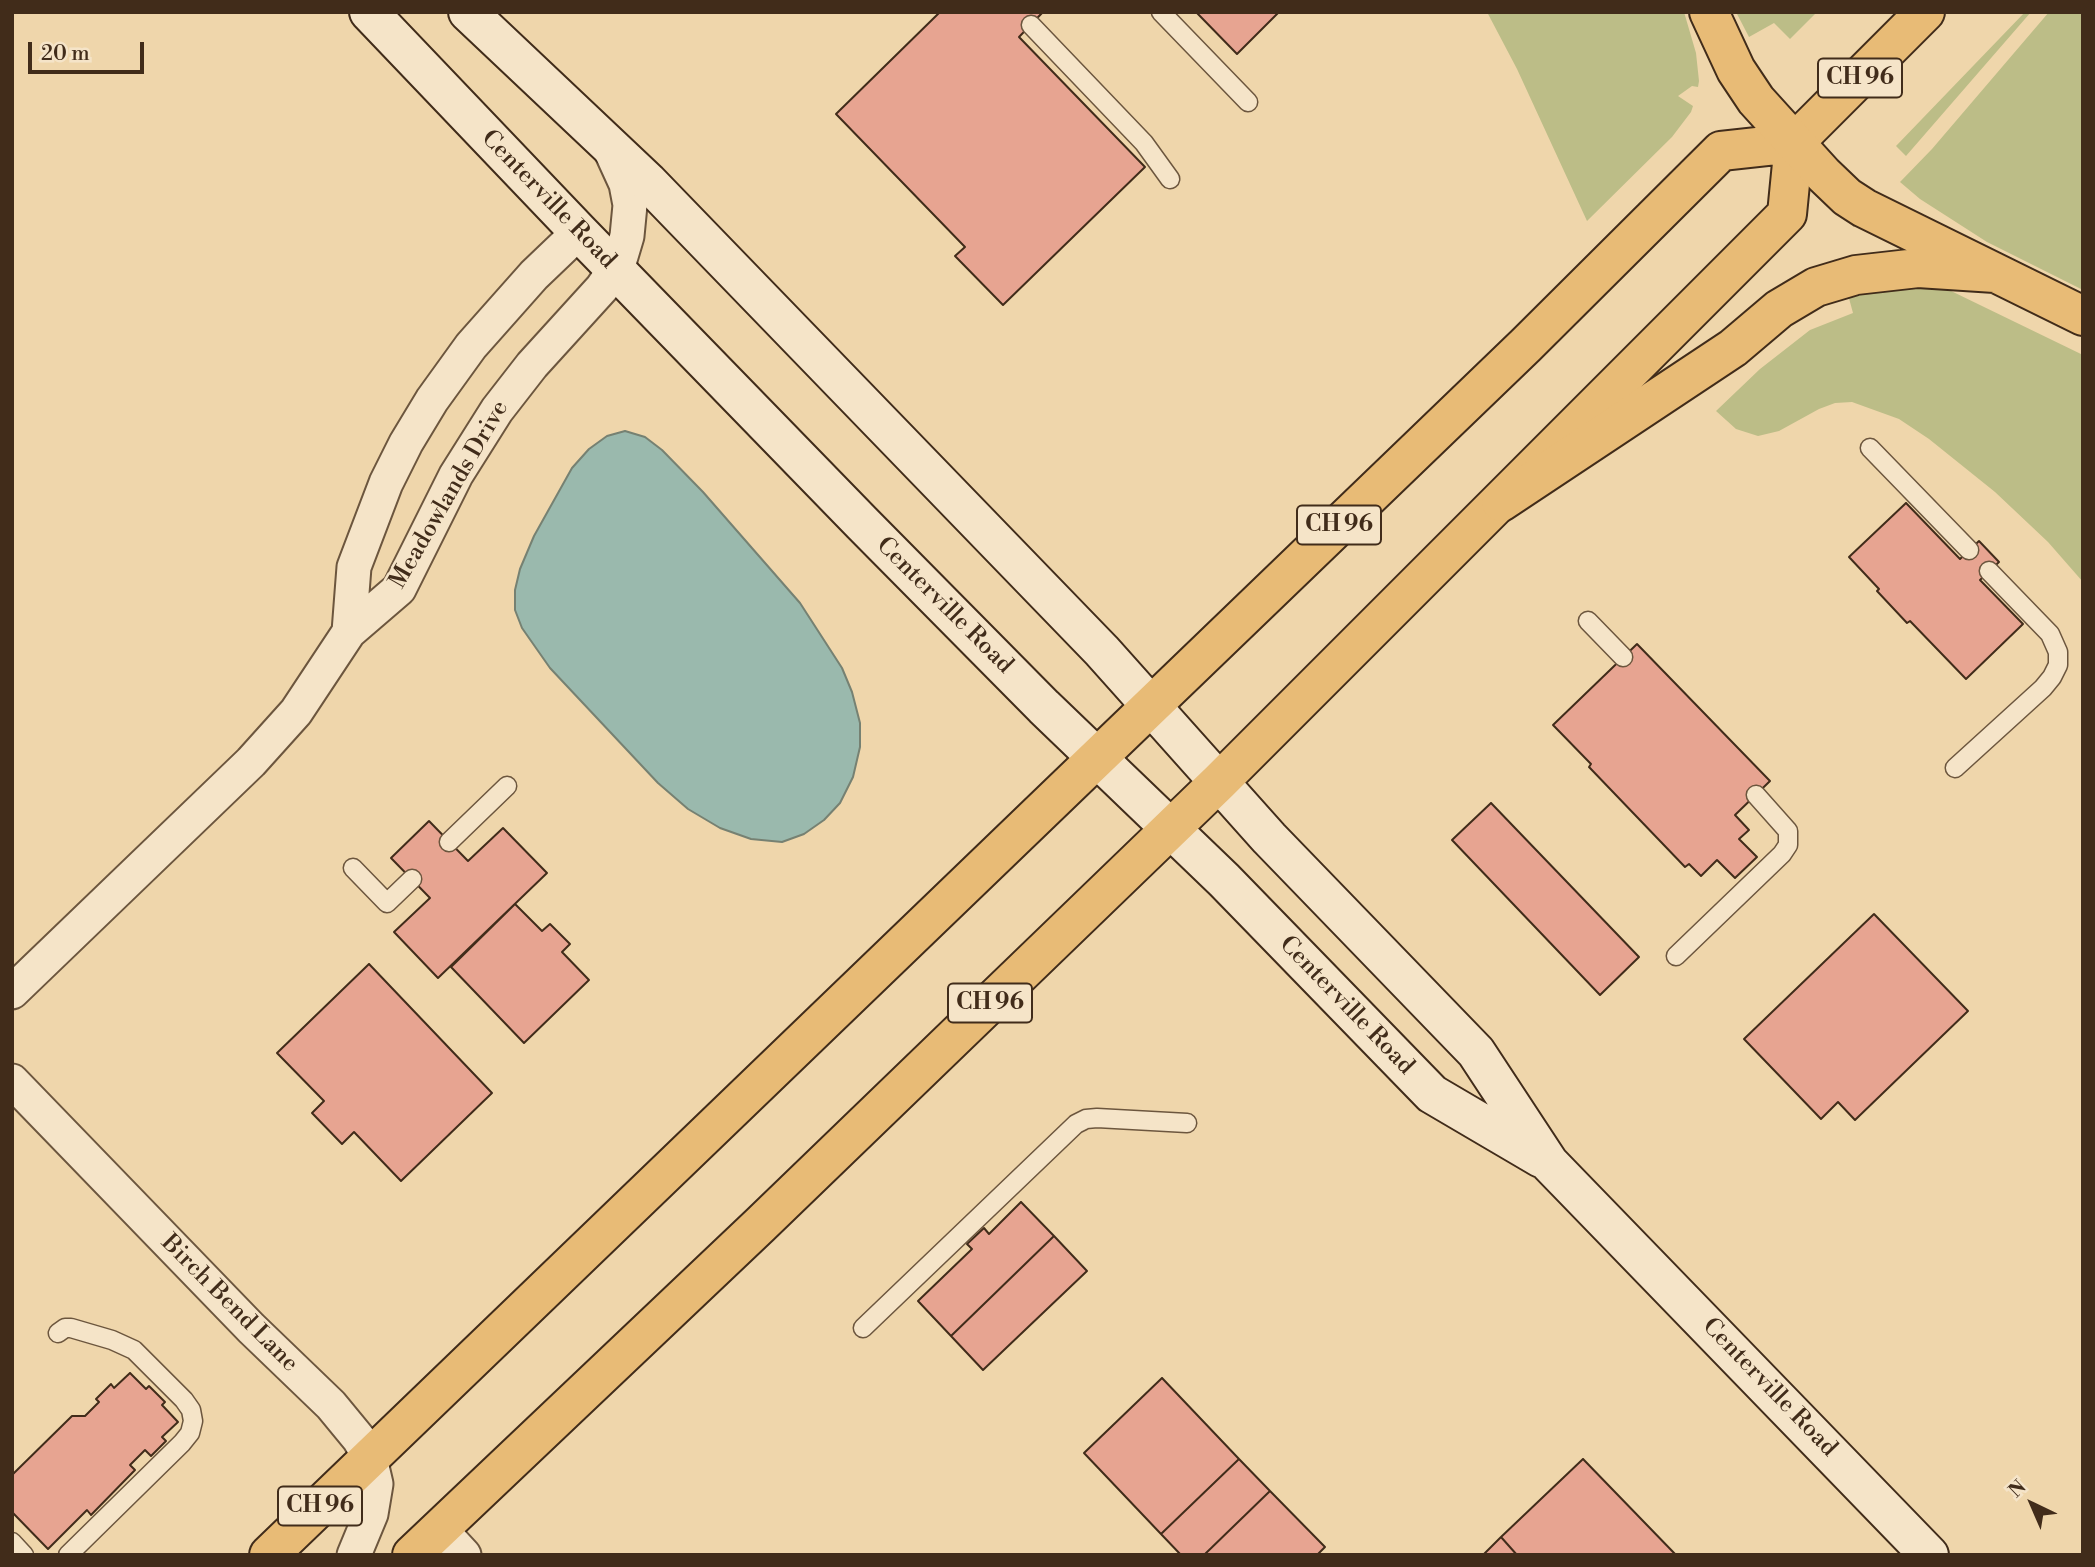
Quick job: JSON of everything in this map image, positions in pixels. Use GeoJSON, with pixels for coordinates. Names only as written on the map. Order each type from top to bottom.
{"type":"FeatureCollection","features":[{"type":"Feature","properties":{"kind":"main road","name":"Centerville Road"},"geometry":{"type":"LineString","coordinates":[[369,12],[615,270],[872,533],[1097,758],[1224,880],[1432,1094],[1549,1163]]}},
{"type":"Feature","properties":{"kind":"main road","name":"Centerville Road"},"geometry":{"type":"LineString","coordinates":[[468,12],[600,136],[734,270],[1093,642],[1269,838],[1476,1052],[1549,1163],[1929,1555]]}},
{"type":"Feature","properties":{"kind":"main road"},"geometry":{"type":"LineString","coordinates":[[1709,12],[1742,79],[1756,100],[1831,183],[1855,203],[2083,316]]}},
{"type":"Feature","properties":{"kind":"main road","name":"CH 96"},"geometry":{"type":"LineString","coordinates":[[270,1555],[1527,345],[1721,151],[1794,143],[1925,12]]}},
{"type":"Feature","properties":{"kind":"main road","name":"CH 96"},"geometry":{"type":"LineString","coordinates":[[412,1555],[452,1542],[760,1225],[1219,782],[1787,214],[1794,143]]}},
{"type":"Feature","properties":{"kind":"main road"},"geometry":{"type":"LineString","coordinates":[[1501,502],[1733,348],[1779,309],[1816,287],[1856,275],[1918,268],[1995,273]]}},
{"type":"Feature","properties":{"kind":"street","name":"Meadowlands Drive"},"geometry":{"type":"LineString","coordinates":[[12,992],[273,739],[296,712],[349,632],[399,589],[456,475],[497,410],[588,304],[615,270],[623,255],[629,195],[620,167],[600,136]]}},
{"type":"Feature","properties":{"kind":"street","name":"Meadowlands Drive"},"geometry":{"type":"LineString","coordinates":[[349,632],[354,567],[386,483],[406,443],[432,400],[471,346],[534,275],[579,232]]}},
{"type":"Feature","properties":{"kind":"street","name":"Birch Bend Lane"},"geometry":{"type":"LineString","coordinates":[[12,1081],[251,1328],[331,1405],[359,1439],[370,1458],[375,1476],[374,1504],[354,1555]]}},
{"type":"Feature","properties":{"kind":"lane"},"geometry":{"type":"LineString","coordinates":[[1161,12],[1248,102]]}},
{"type":"Feature","properties":{"kind":"lane"},"geometry":{"type":"LineString","coordinates":[[1031,25],[1144,143],[1170,179]]}},
{"type":"Feature","properties":{"kind":"lane"},"geometry":{"type":"LineString","coordinates":[[1870,448],[1969,550]]}},
{"type":"Feature","properties":{"kind":"lane"},"geometry":{"type":"LineString","coordinates":[[1955,768],[2043,688],[2058,665],[2058,652],[2050,634],[1989,571]]}},
{"type":"Feature","properties":{"kind":"lane"},"geometry":{"type":"LineString","coordinates":[[1588,621],[1623,657]]}},
{"type":"Feature","properties":{"kind":"lane"},"geometry":{"type":"LineString","coordinates":[[449,842],[507,786]]}},
{"type":"Feature","properties":{"kind":"lane"},"geometry":{"type":"LineString","coordinates":[[1676,956],[1782,854],[1788,845],[1788,831],[1756,795]]}},
{"type":"Feature","properties":{"kind":"lane"},"geometry":{"type":"LineString","coordinates":[[353,868],[387,903],[411,879]]}},
{"type":"Feature","properties":{"kind":"lane"},"geometry":{"type":"LineString","coordinates":[[863,1328],[1081,1121],[1097,1118],[1187,1123]]}},
{"type":"Feature","properties":{"kind":"lane"},"geometry":{"type":"LineString","coordinates":[[58,1333],[65,1328],[71,1328],[134,1350],[188,1405],[193,1421],[190,1433],[183,1443],[68,1555]]}},
{"type":"Feature","properties":{"kind":"lane"},"geometry":{"type":"LineString","coordinates":[[12,1542],[24,1555]]}},
{"type":"Feature","properties":{"kind":"green space"},"geometry":{"type":"Polygon","coordinates":[[[1487,12],[1684,12],[1696,53],[1699,81],[1698,87],[1692,86],[1678,96],[1693,106],[1691,112],[1672,137],[1587,221],[1517,69],[1487,12]]]}},
{"type":"Feature","properties":{"kind":"green space"},"geometry":{"type":"Polygon","coordinates":[[[1736,12],[1817,12],[1790,39],[1774,23],[1749,37],[1736,12]]]}},
{"type":"Feature","properties":{"kind":"green space"},"geometry":{"type":"Polygon","coordinates":[[[2025,12],[2031,12],[1906,156],[1896,146],[2025,12]]]}},
{"type":"Feature","properties":{"kind":"green space"},"geometry":{"type":"Polygon","coordinates":[[[2049,12],[2083,12],[2083,290],[1987,242],[1920,199],[1900,182],[1932,149],[2049,12]]]}},
{"type":"Feature","properties":{"kind":"green space"},"geometry":{"type":"Polygon","coordinates":[[[1884,286],[1947,289],[2083,355],[2083,582],[2048,542],[1995,492],[1929,439],[1899,419],[1852,402],[1835,403],[1779,431],[1758,436],[1736,429],[1716,411],[1760,369],[1810,330],[1853,313],[1847,291],[1884,286]]]}},
{"type":"Feature","properties":{"kind":"shaded area"},"geometry":{"type":"Polygon","coordinates":[[[625,431],[645,437],[662,450],[703,492],[800,603],[842,668],[860,723],[860,747],[853,777],[840,803],[824,820],[804,834],[782,842],[751,839],[720,828],[688,809],[658,783],[550,668],[522,628],[515,610],[515,590],[520,569],[534,536],[572,468],[589,449],[607,436],[625,431]]]}},
{"type":"Feature","properties":{"kind":"building"},"geometry":{"type":"Polygon","coordinates":[[[940,12],[1043,12],[1019,37],[1145,167],[1003,305],[955,256],[965,247],[836,114],[940,12]]]}},
{"type":"Feature","properties":{"kind":"building"},"geometry":{"type":"Polygon","coordinates":[[[1196,12],[1279,12],[1237,54],[1196,12]]]}},
{"type":"Feature","properties":{"kind":"building"},"geometry":{"type":"Polygon","coordinates":[[[1906,503],[1960,559],[1979,541],[1999,562],[1980,580],[2023,624],[1966,679],[1910,621],[1907,623],[1849,557],[1906,503]]]}},
{"type":"Feature","properties":{"kind":"building"},"geometry":{"type":"Polygon","coordinates":[[[1637,644],[1770,781],[1735,815],[1749,830],[1739,839],[1757,857],[1735,878],[1717,860],[1701,876],[1689,864],[1685,867],[1589,767],[1591,764],[1553,725],[1637,644]]]}},
{"type":"Feature","properties":{"kind":"building"},"geometry":{"type":"Polygon","coordinates":[[[1491,803],[1639,957],[1600,995],[1452,840],[1491,803]]]}},
{"type":"Feature","properties":{"kind":"building"},"geometry":{"type":"Polygon","coordinates":[[[429,821],[468,861],[503,828],[547,873],[438,978],[394,932],[430,898],[391,858],[429,821]]]}},
{"type":"Feature","properties":{"kind":"building"},"geometry":{"type":"Polygon","coordinates":[[[515,904],[542,931],[550,924],[570,944],[562,952],[589,980],[524,1043],[451,967],[515,904]]]}},
{"type":"Feature","properties":{"kind":"building"},"geometry":{"type":"Polygon","coordinates":[[[1874,914],[1968,1011],[1855,1120],[1838,1102],[1821,1119],[1744,1039],[1874,914]]]}},
{"type":"Feature","properties":{"kind":"building"},"geometry":{"type":"Polygon","coordinates":[[[369,964],[492,1093],[401,1181],[354,1132],[342,1144],[312,1113],[324,1101],[277,1053],[369,964]]]}},
{"type":"Feature","properties":{"kind":"building"},"geometry":{"type":"Polygon","coordinates":[[[1021,1202],[1054,1236],[951,1336],[918,1301],[972,1249],[967,1244],[984,1228],[989,1234],[1021,1202]]]}},
{"type":"Feature","properties":{"kind":"building"},"geometry":{"type":"Polygon","coordinates":[[[1054,1236],[1087,1271],[983,1370],[951,1336],[1054,1236]]]}},
{"type":"Feature","properties":{"kind":"building"},"geometry":{"type":"Polygon","coordinates":[[[130,1373],[146,1389],[149,1386],[165,1402],[162,1405],[178,1422],[162,1437],[166,1441],[151,1456],[145,1450],[130,1465],[135,1470],[91,1515],[87,1510],[48,1549],[12,1512],[12,1475],[72,1416],[85,1416],[99,1402],[96,1399],[111,1384],[114,1388],[130,1373]]]}},
{"type":"Feature","properties":{"kind":"building"},"geometry":{"type":"Polygon","coordinates":[[[1162,1378],[1239,1459],[1161,1534],[1084,1453],[1162,1378]]]}},
{"type":"Feature","properties":{"kind":"building"},"geometry":{"type":"Polygon","coordinates":[[[1239,1459],[1270,1491],[1204,1555],[1181,1555],[1161,1534],[1239,1459]]]}},
{"type":"Feature","properties":{"kind":"building"},"geometry":{"type":"Polygon","coordinates":[[[1583,1459],[1676,1555],[1517,1555],[1501,1537],[1583,1459]]]}},
{"type":"Feature","properties":{"kind":"building"},"geometry":{"type":"Polygon","coordinates":[[[1270,1491],[1325,1547],[1317,1555],[1204,1555],[1270,1491]]]}},
{"type":"Feature","properties":{"kind":"building"},"geometry":{"type":"Polygon","coordinates":[[[1501,1537],[1517,1555],[1483,1555],[1501,1537]]]}}]}
